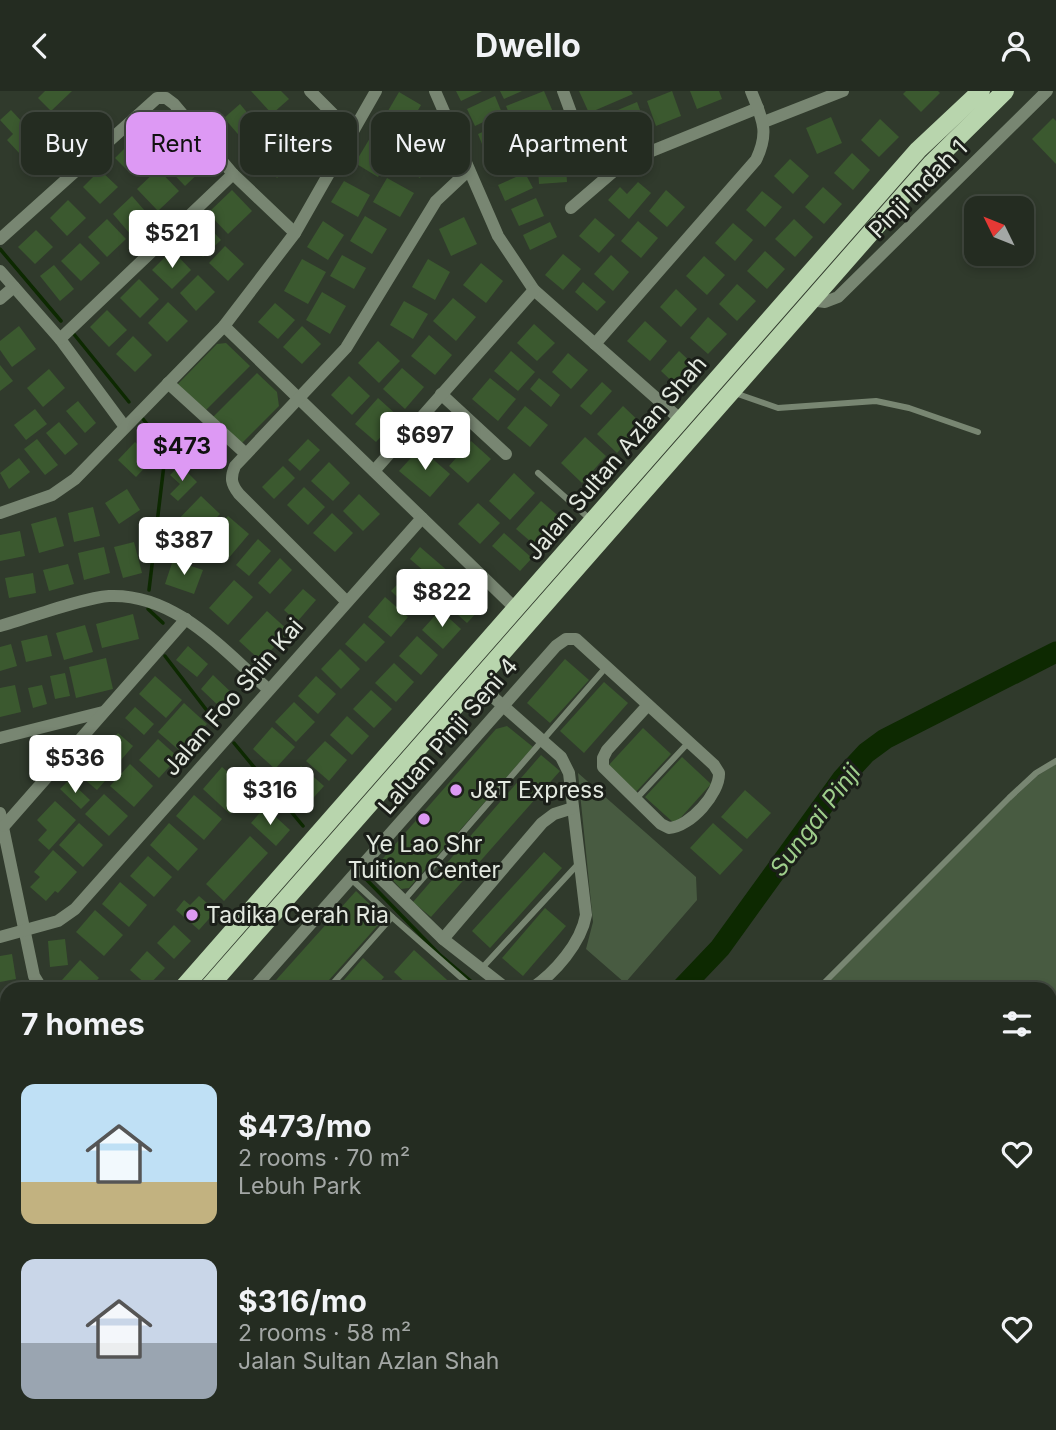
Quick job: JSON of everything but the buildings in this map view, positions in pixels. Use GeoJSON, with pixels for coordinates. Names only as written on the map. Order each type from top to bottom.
{"type":"FeatureCollection","features":[{"type":"Feature","properties":{"kind":"main road","name":"Jalan Sultan Azlan Shah"},"geometry":{"type":"LineString","coordinates":[[189,982],[918,150],[981,91]]}},
{"type":"Feature","properties":{"kind":"main road","name":"Jalan Sultan Azlan Shah"},"geometry":{"type":"LineString","coordinates":[[215,982],[931,164],[1005,91]]}},
{"type":"Feature","properties":{"kind":"main road"},"geometry":{"type":"LineString","coordinates":[[358,791],[425,729],[460,688],[467,683],[476,682]]}},
{"type":"Feature","properties":{"kind":"street"},"geometry":{"type":"LineString","coordinates":[[310,91],[331,112]]}},
{"type":"Feature","properties":{"kind":"street"},"geometry":{"type":"LineString","coordinates":[[357,124],[376,91]]}},
{"type":"Feature","properties":{"kind":"street"},"geometry":{"type":"LineString","coordinates":[[435,91],[444,112]]}},
{"type":"Feature","properties":{"kind":"street"},"geometry":{"type":"LineString","coordinates":[[563,91],[571,112]]}},
{"type":"Feature","properties":{"kind":"street"},"geometry":{"type":"LineString","coordinates":[[595,344],[756,160],[764,143],[764,123],[751,91]]}},
{"type":"Feature","properties":{"kind":"street"},"geometry":{"type":"LineString","coordinates":[[764,123],[843,91]]}},
{"type":"Feature","properties":{"kind":"street","name":"Pinji Indah 1"},"geometry":{"type":"LineString","coordinates":[[811,300],[825,302],[838,297],[1047,91]]}},
{"type":"Feature","properties":{"kind":"street"},"geometry":{"type":"LineString","coordinates":[[0,239],[148,102],[157,98],[166,98],[233,174],[295,233]]}},
{"type":"Feature","properties":{"kind":"street"},"geometry":{"type":"LineString","coordinates":[[571,208],[614,171],[642,155],[758,108]]}},
{"type":"Feature","properties":{"kind":"street"},"geometry":{"type":"LineString","coordinates":[[470,172],[498,236],[534,290],[681,420]]}},
{"type":"Feature","properties":{"kind":"street"},"geometry":{"type":"LineString","coordinates":[[60,339],[233,174]]}},
{"type":"Feature","properties":{"kind":"street"},"geometry":{"type":"LineString","coordinates":[[0,513],[52,495],[75,478],[224,326],[295,233],[328,175]]}},
{"type":"Feature","properties":{"kind":"street"},"geometry":{"type":"LineString","coordinates":[[346,601],[233,486],[231,476],[235,466],[346,348],[436,201],[464,175]]}},
{"type":"Feature","properties":{"kind":"street"},"geometry":{"type":"LineString","coordinates":[[0,271],[60,339],[125,427]]}},
{"type":"Feature","properties":{"kind":"street"},"geometry":{"type":"LineString","coordinates":[[0,299],[14,287]]}},
{"type":"Feature","properties":{"kind":"street"},"geometry":{"type":"LineString","coordinates":[[374,471],[534,290]]}},
{"type":"Feature","properties":{"kind":"street"},"geometry":{"type":"LineString","coordinates":[[224,326],[516,609]]}},
{"type":"Feature","properties":{"kind":"street"},"geometry":{"type":"LineString","coordinates":[[168,383],[246,454]]}},
{"type":"Feature","properties":{"kind":"street"},"geometry":{"type":"LineString","coordinates":[[441,394],[506,454]]}},
{"type":"Feature","properties":{"kind":"street","name":"Jalan Foo Shin Kai"},"geometry":{"type":"LineString","coordinates":[[0,937],[58,921],[75,909],[422,518]]}},
{"type":"Feature","properties":{"kind":"street"},"geometry":{"type":"LineString","coordinates":[[0,626],[107,596],[149,601],[186,619],[268,689]]}},
{"type":"Feature","properties":{"kind":"street"},"geometry":{"type":"LineString","coordinates":[[38,982],[34,976],[2,819],[186,619]]}},
{"type":"Feature","properties":{"kind":"street","name":"Laluan Pinji Seni 4"},"geometry":{"type":"LineString","coordinates":[[259,982],[556,646],[566,639],[576,639],[607,666]]}},
{"type":"Feature","properties":{"kind":"street"},"geometry":{"type":"LineString","coordinates":[[607,666],[714,765],[719,773],[720,782],[686,822],[669,828],[608,775],[603,758],[648,705]]}},
{"type":"Feature","properties":{"kind":"street"},"geometry":{"type":"LineString","coordinates":[[476,682],[561,757],[569,773],[586,915],[583,930],[541,982]]}},
{"type":"Feature","properties":{"kind":"street"},"geometry":{"type":"LineString","coordinates":[[0,739],[103,712]]}},
{"type":"Feature","properties":{"kind":"street"},"geometry":{"type":"LineString","coordinates":[[443,939],[542,823],[554,814],[573,808]]}},
{"type":"Feature","properties":{"kind":"street"},"geometry":{"type":"LineString","coordinates":[[365,863],[443,939],[496,982]]}},
{"type":"Feature","properties":{"kind":"lane"},"geometry":{"type":"LineString","coordinates":[[731,391],[778,408],[876,401],[909,408],[978,432]]}},
{"type":"Feature","properties":{"kind":"lane"},"geometry":{"type":"LineString","coordinates":[[538,473],[593,522]]}},
{"type":"Feature","properties":{"kind":"lane"},"geometry":{"type":"LineString","coordinates":[[402,901],[607,666]]}},
{"type":"Feature","properties":{"kind":"lane"},"geometry":{"type":"LineString","coordinates":[[635,800],[689,742]]}},
{"type":"Feature","properties":{"kind":"lane"},"geometry":{"type":"LineString","coordinates":[[825,982],[1009,798],[1036,773],[1056,761]]}},
{"type":"Feature","properties":{"kind":"lane"},"geometry":{"type":"LineString","coordinates":[[480,970],[580,862]]}},
{"type":"Feature","properties":{"kind":"lane"},"geometry":{"type":"LineString","coordinates":[[351,879],[466,982]]}},
{"type":"Feature","properties":{"kind":"lane"},"geometry":{"type":"LineString","coordinates":[[334,982],[392,917]]}},
{"type":"Feature","properties":{"kind":"green space"},"geometry":{"type":"Polygon","coordinates":[[[1056,764],[1056,982],[829,982],[1011,800],[1037,776],[1056,764]]]}},
{"type":"Feature","properties":{"kind":"green space"},"geometry":{"type":"Polygon","coordinates":[[[578,773],[696,877],[697,900],[626,982],[586,949],[593,922],[578,773]]]}},
{"type":"Feature","properties":{"kind":"waterway"},"geometry":{"type":"LineString","coordinates":[[0,249],[61,321]]}},
{"type":"Feature","properties":{"kind":"waterway"},"geometry":{"type":"LineString","coordinates":[[73,333],[129,402]]}},
{"type":"Feature","properties":{"kind":"waterway"},"geometry":{"type":"LineString","coordinates":[[143,419],[166,448],[149,590]]}},
{"type":"Feature","properties":{"kind":"waterway"},"geometry":{"type":"LineString","coordinates":[[148,609],[163,623]]}},
{"type":"Feature","properties":{"kind":"waterway","name":"Sungai Pinji"},"geometry":{"type":"LineString","coordinates":[[688,982],[720,948],[843,778],[866,753],[885,739],[1056,652]]}},
{"type":"Feature","properties":{"kind":"waterway"},"geometry":{"type":"LineString","coordinates":[[165,656],[218,725]]}},
{"type":"Feature","properties":{"kind":"waterway"},"geometry":{"type":"LineString","coordinates":[[234,743],[303,826]]}},
{"type":"Feature","properties":{"kind":"waterway"},"geometry":{"type":"LineString","coordinates":[[363,876],[439,954],[472,982]]}},
{"type":"Feature","properties":{"kind":"place","name":"J&T Express"},"geometry":{"type":"Point","coordinates":[456,790]}},
{"type":"Feature","properties":{"kind":"place","name":"Ye Lao Shr Tuition Center"},"geometry":{"type":"Point","coordinates":[424,819]}},
{"type":"Feature","properties":{"kind":"place","name":"Tadika Cerah Ria"},"geometry":{"type":"Point","coordinates":[192,915]}}]}
